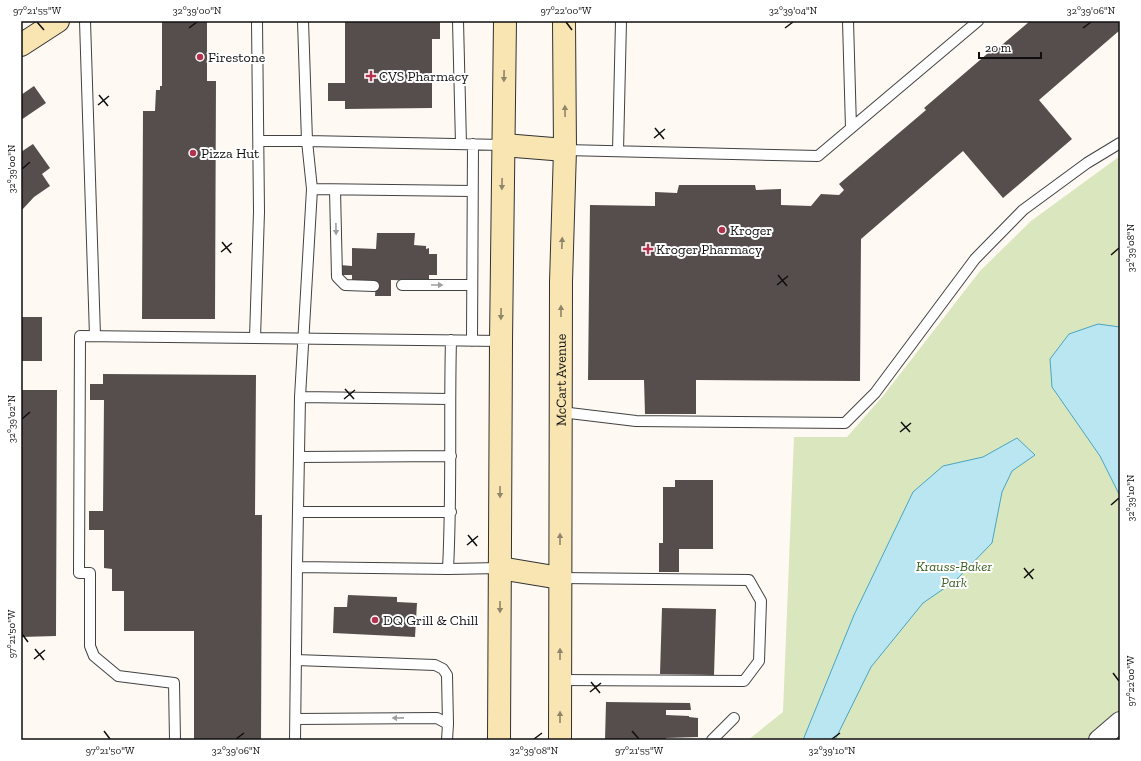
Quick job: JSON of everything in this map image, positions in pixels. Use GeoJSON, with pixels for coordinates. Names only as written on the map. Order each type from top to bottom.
{"type":"FeatureCollection","features":[{"type":"Feature","properties":{"kind":"main road"},"geometry":{"type":"LineString","coordinates":[[21,45],[58,21]]}},
{"type":"Feature","properties":{"kind":"main road"},"geometry":{"type":"LineString","coordinates":[[499,740],[501,341],[505,21]]}},
{"type":"Feature","properties":{"kind":"main road","name":"McCart Avenue"},"geometry":{"type":"LineString","coordinates":[[560,740],[561,282],[565,150],[564,21]]}},
{"type":"Feature","properties":{"kind":"main road"},"geometry":{"type":"LineString","coordinates":[[503,145],[565,150]]}},
{"type":"Feature","properties":{"kind":"main road"},"geometry":{"type":"LineString","coordinates":[[500,568],[560,578]]}},
{"type":"Feature","properties":{"kind":"street"},"geometry":{"type":"LineString","coordinates":[[1099,740],[1120,722]]}},
{"type":"Feature","properties":{"kind":"lane"},"geometry":{"type":"LineString","coordinates":[[85,21],[95,336]]}},
{"type":"Feature","properties":{"kind":"lane"},"geometry":{"type":"LineString","coordinates":[[255,338],[259,212],[257,21]]}},
{"type":"Feature","properties":{"kind":"lane"},"geometry":{"type":"LineString","coordinates":[[295,740],[300,397],[312,189],[307,141],[303,21]]}},
{"type":"Feature","properties":{"kind":"lane"},"geometry":{"type":"LineString","coordinates":[[458,21],[461,144]]}},
{"type":"Feature","properties":{"kind":"lane"},"geometry":{"type":"LineString","coordinates":[[618,151],[621,21]]}},
{"type":"Feature","properties":{"kind":"lane"},"geometry":{"type":"LineString","coordinates":[[848,21],[851,128]]}},
{"type":"Feature","properties":{"kind":"lane"},"geometry":{"type":"LineString","coordinates":[[565,150],[818,156],[978,21]]}},
{"type":"Feature","properties":{"kind":"lane"},"geometry":{"type":"LineString","coordinates":[[258,141],[503,145]]}},
{"type":"Feature","properties":{"kind":"lane"},"geometry":{"type":"LineString","coordinates":[[561,412],[636,421],[845,423],[875,393],[975,259],[1023,210],[1088,163],[1120,143]]}},
{"type":"Feature","properties":{"kind":"lane"},"geometry":{"type":"LineString","coordinates":[[472,341],[473,144]]}},
{"type":"Feature","properties":{"kind":"lane"},"geometry":{"type":"LineString","coordinates":[[312,189],[472,191]]}},
{"type":"Feature","properties":{"kind":"lane"},"geometry":{"type":"LineString","coordinates":[[335,190],[337,277],[345,286],[374,286]]}},
{"type":"Feature","properties":{"kind":"lane"},"geometry":{"type":"LineString","coordinates":[[402,285],[472,285]]}},
{"type":"Feature","properties":{"kind":"lane"},"geometry":{"type":"LineString","coordinates":[[175,740],[174,683],[118,676],[94,656],[90,646],[90,573],[79,573],[80,336],[303,340],[501,341]]}},
{"type":"Feature","properties":{"kind":"lane"},"geometry":{"type":"LineString","coordinates":[[448,569],[451,512],[451,340]]}},
{"type":"Feature","properties":{"kind":"lane"},"geometry":{"type":"LineString","coordinates":[[300,397],[450,399]]}},
{"type":"Feature","properties":{"kind":"lane"},"geometry":{"type":"LineString","coordinates":[[300,457],[451,456]]}},
{"type":"Feature","properties":{"kind":"lane"},"geometry":{"type":"LineString","coordinates":[[298,512],[451,512]]}},
{"type":"Feature","properties":{"kind":"lane"},"geometry":{"type":"LineString","coordinates":[[297,568],[500,568]]}},
{"type":"Feature","properties":{"kind":"lane"},"geometry":{"type":"LineString","coordinates":[[560,578],[748,580],[761,601],[759,661],[744,681],[560,680]]}},
{"type":"Feature","properties":{"kind":"lane"},"geometry":{"type":"LineString","coordinates":[[296,660],[435,665],[442,669],[446,675],[448,740]]}},
{"type":"Feature","properties":{"kind":"lane"},"geometry":{"type":"LineString","coordinates":[[296,720],[437,718],[448,724]]}},
{"type":"Feature","properties":{"kind":"lane"},"geometry":{"type":"LineString","coordinates":[[712,740],[734,718]]}},
{"type":"Feature","properties":{"kind":"green space","name":"Krauss-Baker Park"},"geometry":{"type":"Polygon","coordinates":[[[1120,156],[1120,710],[1085,740],[748,740],[783,712],[794,437],[847,437],[883,396],[980,271],[1031,221],[1120,156]]]}},
{"type":"Feature","properties":{"kind":"water"},"geometry":{"type":"Polygon","coordinates":[[[1098,324],[1120,327],[1120,496],[1100,456],[1052,387],[1050,359],[1069,334],[1098,324]]]}},
{"type":"Feature","properties":{"kind":"water"},"geometry":{"type":"Polygon","coordinates":[[[1017,438],[1035,455],[1012,471],[1002,492],[992,543],[955,581],[923,603],[871,667],[835,740],[803,740],[854,615],[913,492],[943,466],[983,457],[1017,438]]]}},
{"type":"Feature","properties":{"kind":"building"},"geometry":{"type":"Polygon","coordinates":[[[162,21],[207,21],[207,81],[216,81],[215,319],[142,319],[143,111],[155,111],[156,90],[160,90],[160,86],[162,86],[162,21]]]}},
{"type":"Feature","properties":{"kind":"building","name":"CVS Pharmacy"},"geometry":{"type":"Polygon","coordinates":[[[345,21],[440,21],[440,39],[432,39],[432,108],[345,109],[345,101],[328,101],[328,83],[345,83],[345,21]]]}},
{"type":"Feature","properties":{"kind":"building"},"geometry":{"type":"Polygon","coordinates":[[[1030,21],[1120,21],[1120,30],[1039,100],[1072,139],[1003,198],[963,151],[861,239],[860,381],[696,380],[696,414],[645,414],[644,380],[588,380],[590,205],[655,206],[655,192],[677,193],[679,185],[755,185],[756,190],[781,189],[781,205],[811,206],[821,194],[839,195],[844,190],[839,184],[926,110],[924,108],[994,48],[996,50],[1030,21]]]}},
{"type":"Feature","properties":{"kind":"building"},"geometry":{"type":"Polygon","coordinates":[[[34,86],[46,103],[21,120],[21,95],[34,86]]]}},
{"type":"Feature","properties":{"kind":"building"},"geometry":{"type":"Polygon","coordinates":[[[33,144],[50,168],[42,174],[50,186],[34,197],[21,211],[21,152],[33,144]]]}},
{"type":"Feature","properties":{"kind":"building"},"geometry":{"type":"Polygon","coordinates":[[[377,233],[415,233],[414,245],[426,246],[426,249],[429,248],[429,254],[437,254],[437,275],[429,275],[429,281],[391,280],[391,296],[375,296],[376,281],[352,280],[352,275],[340,275],[340,265],[352,266],[352,248],[376,249],[377,233]]]}},
{"type":"Feature","properties":{"kind":"building"},"geometry":{"type":"Polygon","coordinates":[[[21,317],[42,317],[42,361],[21,361],[21,317]]]}},
{"type":"Feature","properties":{"kind":"building"},"geometry":{"type":"Polygon","coordinates":[[[103,374],[256,375],[255,515],[262,515],[261,740],[194,740],[194,631],[124,631],[124,591],[112,591],[112,569],[104,568],[104,530],[89,530],[89,511],[103,511],[104,400],[90,400],[90,384],[103,384],[103,374]]]}},
{"type":"Feature","properties":{"kind":"building"},"geometry":{"type":"Polygon","coordinates":[[[21,390],[57,390],[56,636],[21,637],[21,390]]]}},
{"type":"Feature","properties":{"kind":"building"},"geometry":{"type":"Polygon","coordinates":[[[675,480],[713,480],[713,549],[679,549],[679,572],[659,572],[659,543],[663,543],[663,487],[675,487],[675,480]]]}},
{"type":"Feature","properties":{"kind":"building","name":"DQ Grill & Chill"},"geometry":{"type":"Polygon","coordinates":[[[348,595],[397,597],[397,602],[417,603],[415,637],[333,633],[334,607],[347,607],[348,595]]]}},
{"type":"Feature","properties":{"kind":"building"},"geometry":{"type":"Polygon","coordinates":[[[662,608],[716,609],[714,675],[660,674],[662,608]]]}},
{"type":"Feature","properties":{"kind":"building"},"geometry":{"type":"Polygon","coordinates":[[[606,702],[690,703],[691,710],[666,710],[666,715],[698,718],[698,737],[666,738],[666,740],[605,740],[606,702]]]}},
{"type":"Feature","properties":{"kind":"place","name":"Firestone"},"geometry":{"type":"Point","coordinates":[200,57]}},
{"type":"Feature","properties":{"kind":"place","name":"CVS Pharmacy"},"geometry":{"type":"Point","coordinates":[371,76]}},
{"type":"Feature","properties":{"kind":"place","name":"Pizza Hut"},"geometry":{"type":"Point","coordinates":[193,153]}},
{"type":"Feature","properties":{"kind":"place","name":"Kroger"},"geometry":{"type":"Point","coordinates":[722,230]}},
{"type":"Feature","properties":{"kind":"place","name":"Kroger Pharmacy"},"geometry":{"type":"Point","coordinates":[648,249]}},
{"type":"Feature","properties":{"kind":"place","name":"DQ Grill & Chill"},"geometry":{"type":"Point","coordinates":[375,620]}}]}
